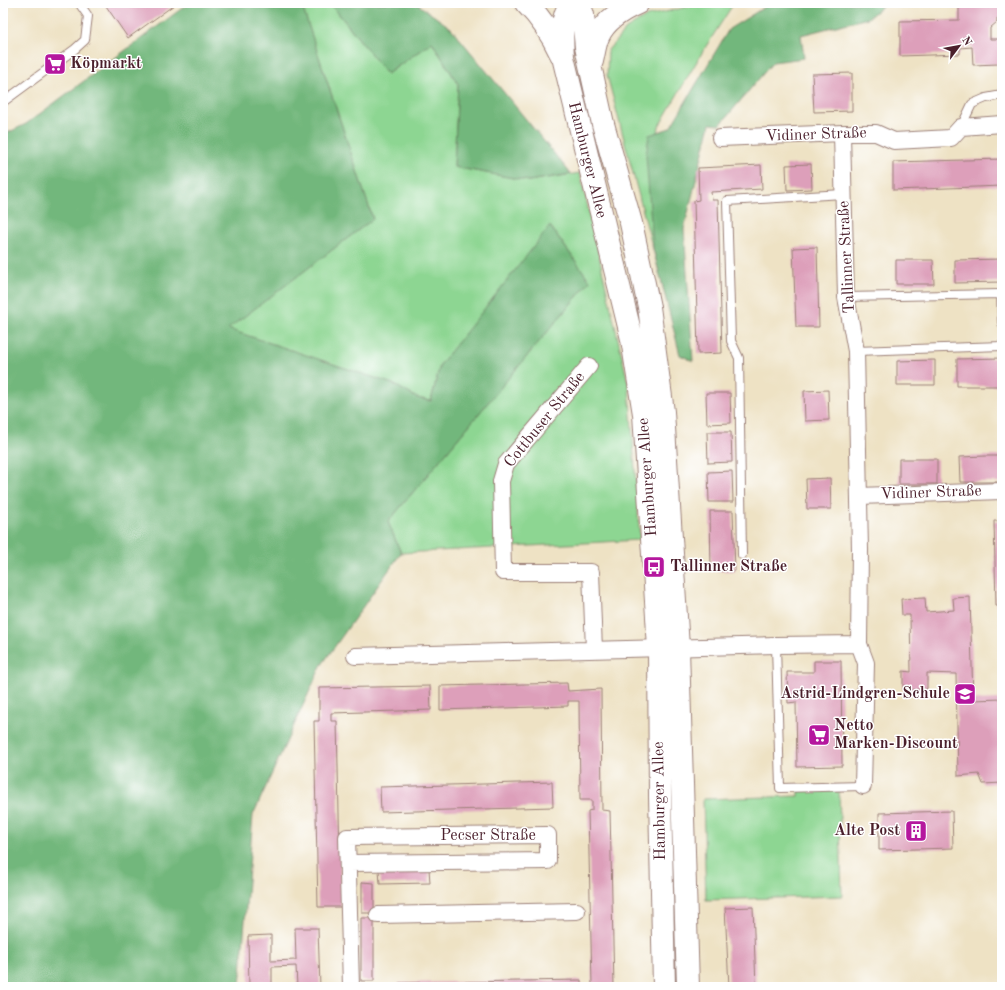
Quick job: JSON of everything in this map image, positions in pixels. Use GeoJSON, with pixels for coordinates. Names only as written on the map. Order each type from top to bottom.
{"type":"FeatureCollection","features":[{"type":"Feature","properties":{"kind":"street"},"geometry":{"type":"LineString","coordinates":[[526,3],[546,26],[563,56]]}},
{"type":"Feature","properties":{"kind":"street","name":"Hamburger Allee"},"geometry":{"type":"LineString","coordinates":[[571,3],[567,9],[562,26],[563,56],[567,80],[632,339],[644,414],[669,648],[660,796],[664,987]]}},
{"type":"Feature","properties":{"kind":"street","name":"Hamburger Allee"},"geometry":{"type":"LineString","coordinates":[[579,3],[583,15],[586,47],[603,124],[631,223],[649,308],[663,412],[669,648],[688,987]]}},
{"type":"Feature","properties":{"kind":"street"},"geometry":{"type":"LineString","coordinates":[[591,68],[597,38],[604,26],[612,18],[638,3]]}},
{"type":"Feature","properties":{"kind":"street"},"geometry":{"type":"LineString","coordinates":[[961,126],[1002,124]]}},
{"type":"Feature","properties":{"kind":"street","name":"Vidiner Straße"},"geometry":{"type":"LineString","coordinates":[[720,138],[876,133],[894,141],[951,138],[961,126]]}},
{"type":"Feature","properties":{"kind":"street","name":"Tallinner Straße"},"geometry":{"type":"LineString","coordinates":[[842,133],[846,297],[856,351],[860,550],[859,644],[866,663],[863,786]]}},
{"type":"Feature","properties":{"kind":"street","name":"Cottbuser Straße"},"geometry":{"type":"LineString","coordinates":[[590,366],[506,464],[501,480],[503,572],[591,572],[594,650]]}},
{"type":"Feature","properties":{"kind":"street","name":"Vidiner Straße"},"geometry":{"type":"LineString","coordinates":[[859,496],[1002,491]]}},
{"type":"Feature","properties":{"kind":"street"},"geometry":{"type":"LineString","coordinates":[[355,656],[859,644]]}},
{"type":"Feature","properties":{"kind":"street","name":"Pecser Straße"},"geometry":{"type":"LineString","coordinates":[[348,863],[548,861],[548,835],[347,837],[351,987]]}},
{"type":"Feature","properties":{"kind":"street"},"geometry":{"type":"LineString","coordinates":[[378,915],[577,911]]}},
{"type":"Feature","properties":{"kind":"lane"},"geometry":{"type":"LineString","coordinates":[[3,102],[75,50],[85,40],[88,16],[79,3]]}},
{"type":"Feature","properties":{"kind":"lane"},"geometry":{"type":"LineString","coordinates":[[961,126],[972,104],[986,98],[1002,95]]}},
{"type":"Feature","properties":{"kind":"lane"},"geometry":{"type":"LineString","coordinates":[[742,555],[739,358],[731,341],[727,201],[843,194]]}},
{"type":"Feature","properties":{"kind":"lane"},"geometry":{"type":"LineString","coordinates":[[846,297],[1001,294],[1002,323]]}},
{"type":"Feature","properties":{"kind":"lane"},"geometry":{"type":"LineString","coordinates":[[856,351],[1002,346]]}},
{"type":"Feature","properties":{"kind":"lane"},"geometry":{"type":"LineString","coordinates":[[776,645],[780,788],[863,786]]}},
{"type":"Feature","properties":{"kind":"green space"},"geometry":{"type":"Polygon","coordinates":[[[189,3],[301,3],[373,219],[228,329],[393,384],[417,398],[431,401],[440,365],[550,226],[590,281],[388,522],[401,553],[321,666],[253,815],[240,987],[3,987],[3,135],[26,124],[189,3]]]}},
{"type":"Feature","properties":{"kind":"green space"},"geometry":{"type":"Polygon","coordinates":[[[301,3],[330,3],[387,74],[432,42],[458,84],[454,167],[529,181],[580,173],[629,387],[640,540],[401,553],[388,522],[590,281],[551,227],[440,365],[431,401],[417,398],[393,384],[227,329],[373,219],[301,3]]]}},
{"type":"Feature","properties":{"kind":"green space"},"geometry":{"type":"Polygon","coordinates":[[[330,3],[416,3],[451,28],[571,174],[529,181],[454,167],[458,84],[432,42],[387,74],[330,3]]]}},
{"type":"Feature","properties":{"kind":"green space"},"geometry":{"type":"Polygon","coordinates":[[[705,3],[734,3],[703,51],[659,126],[655,162],[664,291],[607,75],[608,50],[626,29],[647,16],[705,3]]]}},
{"type":"Feature","properties":{"kind":"green space"},"geometry":{"type":"Polygon","coordinates":[[[771,3],[886,3],[868,18],[801,35],[804,58],[773,62],[720,125],[710,124],[684,229],[693,361],[680,355],[653,248],[646,155],[649,135],[670,128],[729,29],[771,3]]]}},
{"type":"Feature","properties":{"kind":"green space"},"geometry":{"type":"Polygon","coordinates":[[[839,787],[842,896],[706,900],[703,799],[799,796],[799,788],[839,787]]]}},
{"type":"Feature","properties":{"kind":"building"},"geometry":{"type":"Polygon","coordinates":[[[104,3],[173,3],[174,5],[128,38],[104,3]]]}},
{"type":"Feature","properties":{"kind":"building"},"geometry":{"type":"Polygon","coordinates":[[[959,3],[1002,3],[1002,18],[997,18],[997,22],[990,28],[990,39],[1002,39],[1002,62],[998,64],[973,65],[972,47],[960,48],[960,54],[900,56],[900,21],[959,20],[959,3]]]}},
{"type":"Feature","properties":{"kind":"building"},"geometry":{"type":"Polygon","coordinates":[[[852,73],[852,111],[814,112],[812,74],[852,73]]]}},
{"type":"Feature","properties":{"kind":"building"},"geometry":{"type":"Polygon","coordinates":[[[1002,159],[1002,186],[893,190],[893,162],[1002,159]]]}},
{"type":"Feature","properties":{"kind":"building"},"geometry":{"type":"Polygon","coordinates":[[[811,164],[812,189],[787,190],[786,165],[811,164]]]}},
{"type":"Feature","properties":{"kind":"building"},"geometry":{"type":"Polygon","coordinates":[[[761,165],[762,189],[711,192],[712,200],[718,200],[722,353],[698,354],[694,201],[699,200],[698,168],[761,165]]]}},
{"type":"Feature","properties":{"kind":"building"},"geometry":{"type":"Polygon","coordinates":[[[817,247],[819,327],[796,327],[793,248],[817,247]]]}},
{"type":"Feature","properties":{"kind":"building"},"geometry":{"type":"Polygon","coordinates":[[[1002,259],[1002,282],[955,283],[955,260],[1002,259]]]}},
{"type":"Feature","properties":{"kind":"building"},"geometry":{"type":"Polygon","coordinates":[[[896,260],[933,260],[934,284],[896,284],[896,260]]]}},
{"type":"Feature","properties":{"kind":"building"},"geometry":{"type":"Polygon","coordinates":[[[1002,358],[1002,386],[957,386],[957,359],[1002,358]]]}},
{"type":"Feature","properties":{"kind":"building"},"geometry":{"type":"Polygon","coordinates":[[[935,360],[935,385],[897,385],[897,361],[935,360]]]}},
{"type":"Feature","properties":{"kind":"building"},"geometry":{"type":"Polygon","coordinates":[[[828,390],[829,420],[805,421],[804,391],[828,390]]]}},
{"type":"Feature","properties":{"kind":"building"},"geometry":{"type":"Polygon","coordinates":[[[706,393],[730,393],[731,423],[707,424],[706,393]]]}},
{"type":"Feature","properties":{"kind":"building"},"geometry":{"type":"Polygon","coordinates":[[[707,432],[731,432],[732,462],[708,463],[707,432]]]}},
{"type":"Feature","properties":{"kind":"building"},"geometry":{"type":"Polygon","coordinates":[[[1002,456],[1002,482],[960,482],[959,457],[1002,456]]]}},
{"type":"Feature","properties":{"kind":"building"},"geometry":{"type":"Polygon","coordinates":[[[899,459],[937,459],[937,484],[899,484],[899,459]]]}},
{"type":"Feature","properties":{"kind":"building"},"geometry":{"type":"Polygon","coordinates":[[[732,471],[733,502],[709,502],[708,472],[732,471]]]}},
{"type":"Feature","properties":{"kind":"building"},"geometry":{"type":"Polygon","coordinates":[[[830,478],[831,509],[807,509],[806,479],[830,478]]]}},
{"type":"Feature","properties":{"kind":"building"},"geometry":{"type":"Polygon","coordinates":[[[710,511],[733,511],[735,571],[711,571],[710,511]]]}},
{"type":"Feature","properties":{"kind":"building"},"geometry":{"type":"Polygon","coordinates":[[[994,521],[1002,521],[1002,606],[996,606],[994,521]]]}},
{"type":"Feature","properties":{"kind":"building","name":"Astrid-Lindgren-Schule"},"geometry":{"type":"Polygon","coordinates":[[[970,597],[973,700],[1002,699],[1002,783],[983,784],[979,774],[958,776],[956,674],[927,673],[927,689],[903,690],[903,671],[911,672],[910,615],[902,615],[901,599],[925,598],[926,612],[954,610],[953,598],[970,597]]]}},
{"type":"Feature","properties":{"kind":"building","name":"Netto Marken-Discount"},"geometry":{"type":"Polygon","coordinates":[[[814,661],[841,661],[842,766],[797,767],[796,702],[788,703],[787,672],[814,672],[814,661]]]}},
{"type":"Feature","properties":{"kind":"building"},"geometry":{"type":"Polygon","coordinates":[[[567,683],[568,691],[601,689],[602,810],[610,811],[614,987],[399,987],[399,983],[581,980],[581,985],[592,985],[588,811],[592,810],[592,800],[580,800],[579,701],[568,701],[568,706],[440,710],[440,686],[567,683]]]}},
{"type":"Feature","properties":{"kind":"building"},"geometry":{"type":"Polygon","coordinates":[[[430,686],[431,710],[331,713],[331,721],[337,721],[341,907],[318,907],[314,721],[319,721],[319,688],[430,686]]]}},
{"type":"Feature","properties":{"kind":"building"},"geometry":{"type":"Polygon","coordinates":[[[552,782],[553,807],[381,812],[380,787],[552,782]]]}},
{"type":"Feature","properties":{"kind":"building","name":"Alte Post"},"geometry":{"type":"Polygon","coordinates":[[[952,811],[953,848],[879,850],[879,813],[952,811]]]}},
{"type":"Feature","properties":{"kind":"building"},"geometry":{"type":"Polygon","coordinates":[[[429,869],[430,883],[380,884],[379,870],[429,869]]]}},
{"type":"Feature","properties":{"kind":"building"},"geometry":{"type":"Polygon","coordinates":[[[362,882],[374,883],[374,913],[362,913],[362,882]]]}},
{"type":"Feature","properties":{"kind":"building"},"geometry":{"type":"Polygon","coordinates":[[[753,907],[756,987],[729,987],[725,908],[753,907]]]}},
{"type":"Feature","properties":{"kind":"building"},"geometry":{"type":"Polygon","coordinates":[[[361,918],[374,918],[374,981],[361,981],[361,918]]]}},
{"type":"Feature","properties":{"kind":"building"},"geometry":{"type":"Polygon","coordinates":[[[295,928],[318,928],[320,987],[297,987],[296,966],[272,967],[272,987],[249,987],[248,936],[271,935],[271,961],[296,960],[295,928]]]}},
{"type":"Feature","properties":{"kind":"place","name":"Köpmarkt"},"geometry":{"type":"Point","coordinates":[55,64]}},
{"type":"Feature","properties":{"kind":"place","name":"Tallinner Straße"},"geometry":{"type":"Point","coordinates":[654,567]}},
{"type":"Feature","properties":{"kind":"place","name":"Astrid-Lindgren-Schule"},"geometry":{"type":"Point","coordinates":[965,694]}},
{"type":"Feature","properties":{"kind":"place","name":"Netto Marken-Discount"},"geometry":{"type":"Point","coordinates":[819,735]}},
{"type":"Feature","properties":{"kind":"place","name":"Alte Post"},"geometry":{"type":"Point","coordinates":[916,831]}}]}
